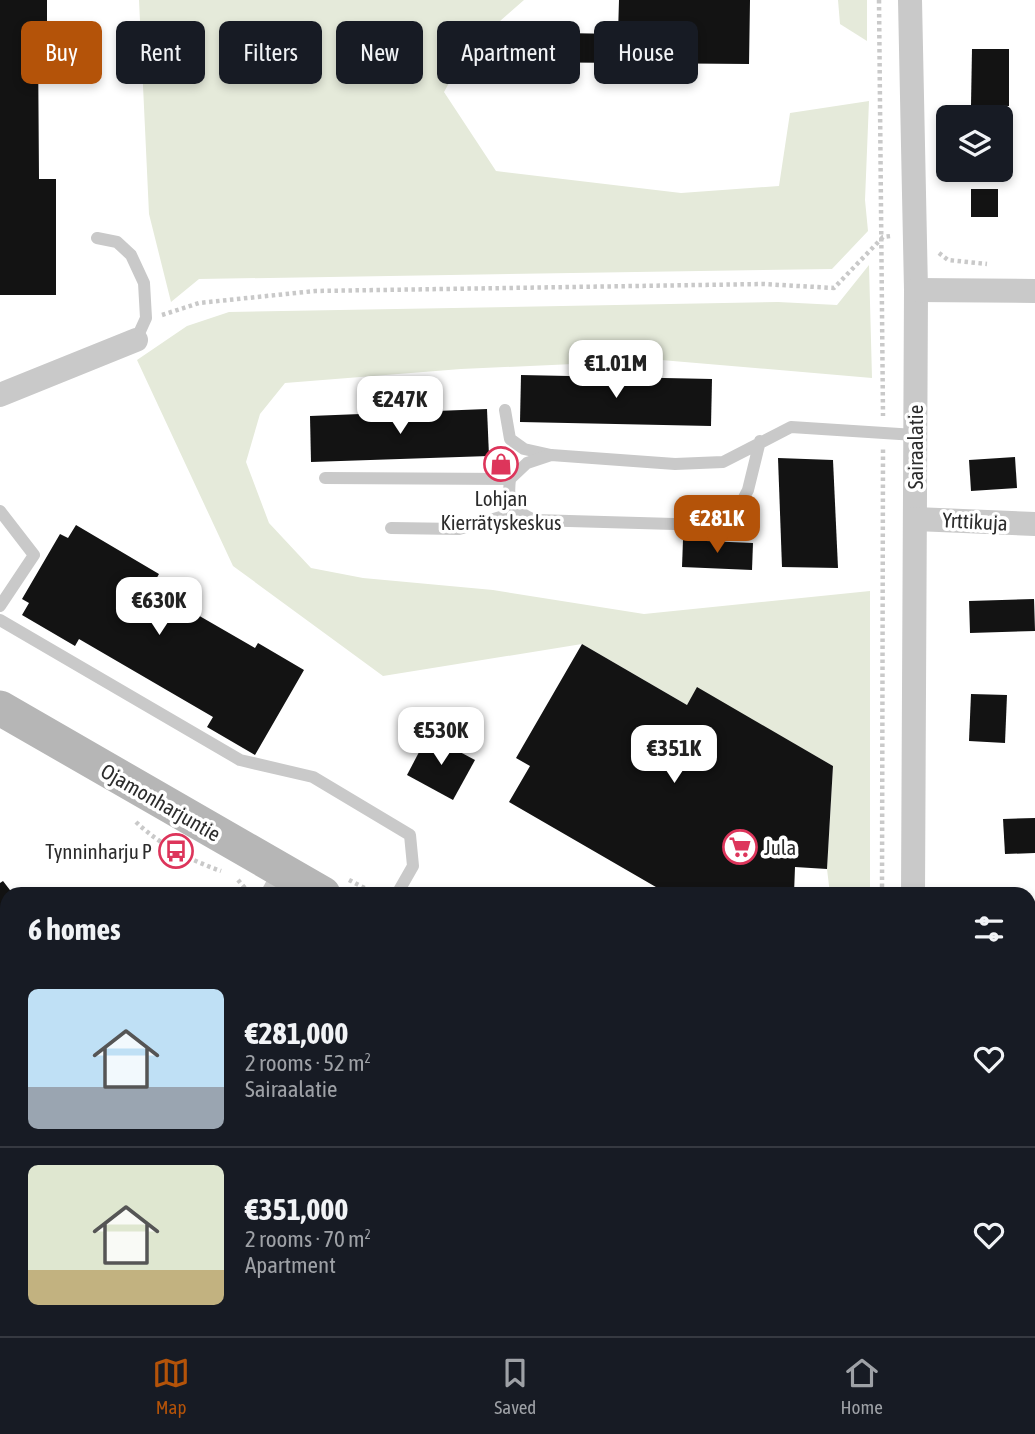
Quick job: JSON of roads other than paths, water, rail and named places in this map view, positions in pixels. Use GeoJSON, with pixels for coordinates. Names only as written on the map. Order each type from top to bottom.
{"type":"FeatureCollection","features":[{"type":"Feature","properties":{"kind":"main road","name":"Ojamonharjuntie"},"geometry":{"type":"LineString","coordinates":[[0,708],[279,883]]}},
{"type":"Feature","properties":{"kind":"street","name":"Sairaalatie"},"geometry":{"type":"LineString","coordinates":[[910,0],[916,290],[914,887]]}},
{"type":"Feature","properties":{"kind":"street"},"geometry":{"type":"LineString","coordinates":[[916,290],[1035,291]]}},
{"type":"Feature","properties":{"kind":"street"},"geometry":{"type":"LineString","coordinates":[[0,395],[141,329]]}},
{"type":"Feature","properties":{"kind":"street","name":"Yrttikuja"},"geometry":{"type":"LineString","coordinates":[[915,519],[1035,524]]}},
{"type":"Feature","properties":{"kind":"lane"},"geometry":{"type":"LineString","coordinates":[[96,238],[117,242],[131,255],[144,284],[141,329]]}},
{"type":"Feature","properties":{"kind":"lane"},"geometry":{"type":"LineString","coordinates":[[505,410],[510,439],[524,449],[551,455],[676,464],[723,462],[792,427],[915,435]]}},
{"type":"Feature","properties":{"kind":"lane"},"geometry":{"type":"LineString","coordinates":[[551,455],[527,463],[510,479],[508,498],[518,512],[534,520],[709,526],[736,513],[748,490],[760,441]]}},
{"type":"Feature","properties":{"kind":"lane"},"geometry":{"type":"LineString","coordinates":[[326,478],[510,479]]}},
{"type":"Feature","properties":{"kind":"lane"},"geometry":{"type":"LineString","coordinates":[[0,512],[34,555],[0,607]]}},
{"type":"Feature","properties":{"kind":"lane"},"geometry":{"type":"LineString","coordinates":[[391,528],[459,529],[518,512]]}},
{"type":"Feature","properties":{"kind":"lane"},"geometry":{"type":"LineString","coordinates":[[0,620],[240,760],[313,777],[410,835],[413,866],[401,887]]}},
{"type":"Feature","properties":{"kind":"place","name":"Lohjan Kierrätyskeskus"},"geometry":{"type":"Point","coordinates":[501,464]}},
{"type":"Feature","properties":{"kind":"place","name":"Jula"},"geometry":{"type":"Point","coordinates":[740,847]}},
{"type":"Feature","properties":{"kind":"place","name":"Tynninharju P"},"geometry":{"type":"Point","coordinates":[176,851]}}]}
